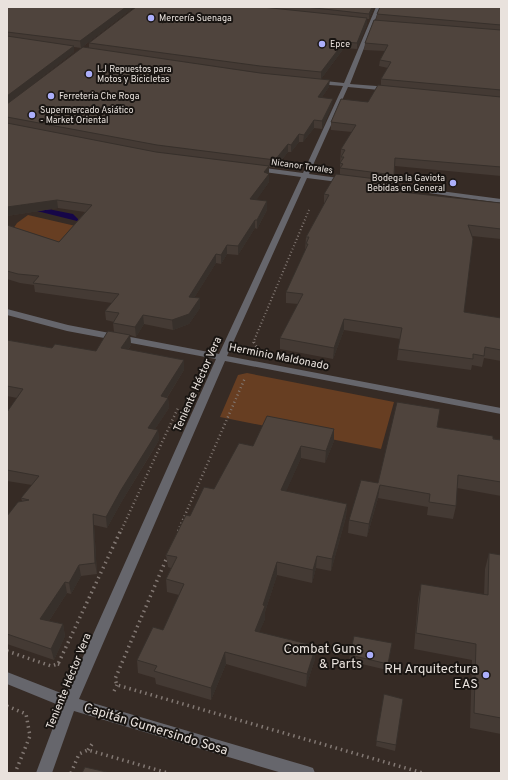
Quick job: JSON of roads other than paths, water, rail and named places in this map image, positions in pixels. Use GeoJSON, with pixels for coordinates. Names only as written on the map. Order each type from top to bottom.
{"type":"FeatureCollection","features":[{"type":"Feature","properties":{"kind":"street","name":"Teniente Héctor Vera"},"geometry":{"type":"LineString","coordinates":[[44,773],[70,703],[222,357],[306,176],[378,7]]}},
{"type":"Feature","properties":{"kind":"street"},"geometry":{"type":"LineString","coordinates":[[308,81],[393,90]]}},
{"type":"Feature","properties":{"kind":"street","name":"Nicanor Torales"},"geometry":{"type":"LineString","coordinates":[[250,168],[350,182]]}},
{"type":"Feature","properties":{"kind":"street"},"geometry":{"type":"LineString","coordinates":[[374,185],[501,201]]}},
{"type":"Feature","properties":{"kind":"street","name":"Herminio Maldonado"},"geometry":{"type":"LineString","coordinates":[[7,312],[68,328],[501,411]]}},
{"type":"Feature","properties":{"kind":"street","name":"Capitán Gumersindo Sosa"},"geometry":{"type":"LineString","coordinates":[[7,678],[70,703],[307,773]]}},
{"type":"Feature","properties":{"kind":"place","name":"Mercería Suenaga"},"geometry":{"type":"Point","coordinates":[151,18]}},
{"type":"Feature","properties":{"kind":"place","name":"Epce"},"geometry":{"type":"Point","coordinates":[322,44]}},
{"type":"Feature","properties":{"kind":"place","name":"LJ Repuestos para Motos y Bicicletas"},"geometry":{"type":"Point","coordinates":[89,74]}},
{"type":"Feature","properties":{"kind":"place","name":"Ferreteria Che Roga"},"geometry":{"type":"Point","coordinates":[51,96]}},
{"type":"Feature","properties":{"kind":"place","name":"Supermercado Asiático - Market Oriental"},"geometry":{"type":"Point","coordinates":[32,115]}},
{"type":"Feature","properties":{"kind":"place","name":"Bodega la Gaviota Bebidas en General"},"geometry":{"type":"Point","coordinates":[453,183]}},
{"type":"Feature","properties":{"kind":"place","name":"Combat Guns & Parts"},"geometry":{"type":"Point","coordinates":[370,655]}},
{"type":"Feature","properties":{"kind":"place","name":"RH Arquitectura EAS"},"geometry":{"type":"Point","coordinates":[486,675]}}]}
